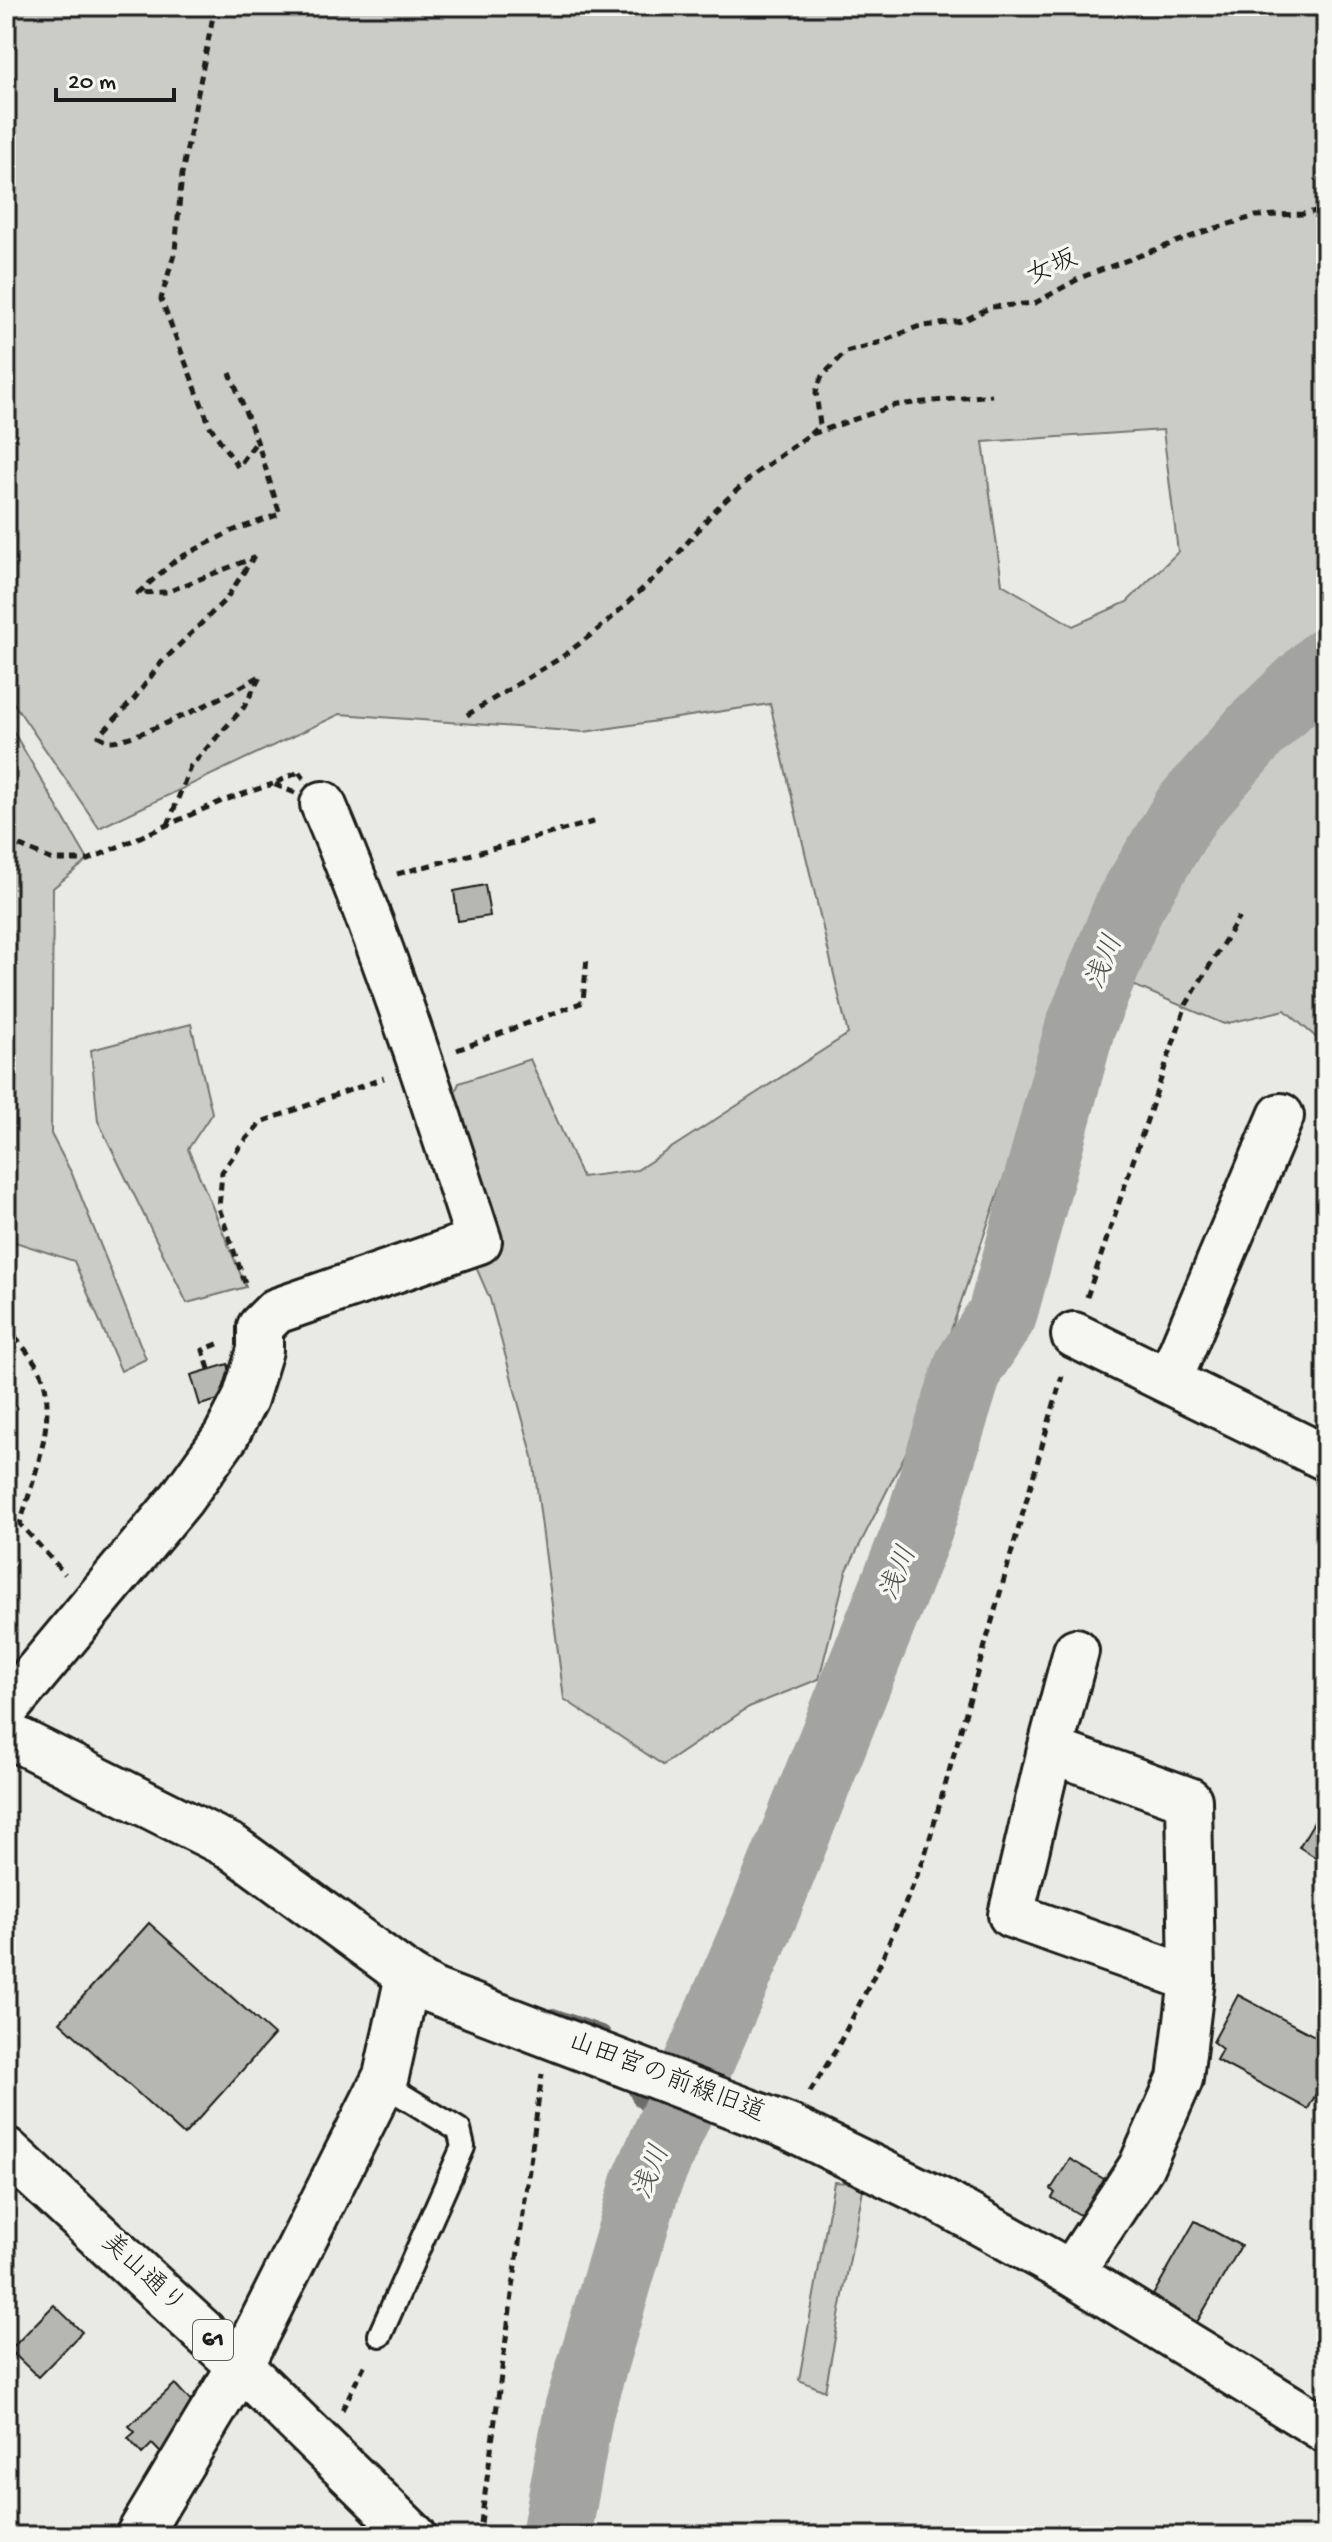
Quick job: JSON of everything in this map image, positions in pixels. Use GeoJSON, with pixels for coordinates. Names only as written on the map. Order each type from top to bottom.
{"type":"FeatureCollection","features":[{"type":"Feature","properties":{"kind":"street"},"geometry":{"type":"LineString","coordinates":[[7,1716],[93,1604],[181,1499],[226,1436],[245,1399],[260,1350],[260,1327],[276,1311],[479,1241],[422,1064],[357,884],[323,804]]}},
{"type":"Feature","properties":{"kind":"street"},"geometry":{"type":"LineString","coordinates":[[1169,1381],[1281,1116]]}},
{"type":"Feature","properties":{"kind":"street"},"geometry":{"type":"LineString","coordinates":[[1074,1335],[1326,1458]]}},
{"type":"Feature","properties":{"kind":"street"},"geometry":{"type":"LineString","coordinates":[[1076,1651],[1011,1915],[1192,1979]]}},
{"type":"Feature","properties":{"kind":"street","name":"山田宮の前線旧道"},"geometry":{"type":"LineString","coordinates":[[7,1716],[232,1847],[433,1991],[789,2127],[941,2201],[1071,2273],[1326,2430]]}},
{"type":"Feature","properties":{"kind":"street"},"geometry":{"type":"LineString","coordinates":[[1050,1750],[1189,1800],[1192,1979],[1180,2079],[1141,2167],[1071,2273]]}},
{"type":"Feature","properties":{"kind":"street"},"geometry":{"type":"LineString","coordinates":[[138,2536],[240,2366],[382,2083],[408,1976]]}},
{"type":"Feature","properties":{"kind":"street","name":"美山通り"},"geometry":{"type":"LineString","coordinates":[[6,2150],[240,2366],[414,2536]]}},
{"type":"Feature","properties":{"kind":"lane"},"geometry":{"type":"LineString","coordinates":[[380,2335],[463,2147],[459,2130],[382,2083]]}},
{"type":"Feature","properties":{"kind":"path"},"geometry":{"type":"LineString","coordinates":[[215,6],[182,174],[175,251],[161,299],[210,426],[238,467],[257,441]]}},
{"type":"Feature","properties":{"kind":"path","name":"女坂"},"geometry":{"type":"LineString","coordinates":[[809,435],[820,425],[816,392],[822,376],[846,352],[917,327],[963,321],[991,307],[1035,303],[1082,277],[1256,216],[1302,214],[1326,209]]}},
{"type":"Feature","properties":{"kind":"path"},"geometry":{"type":"LineString","coordinates":[[168,825],[190,767],[244,707],[261,675],[239,690],[131,736],[110,741],[99,736],[134,699],[161,663],[226,599],[253,558],[167,592],[138,593],[177,559],[232,531],[280,514],[257,441],[230,373]]}},
{"type":"Feature","properties":{"kind":"path"},"geometry":{"type":"LineString","coordinates":[[467,715],[562,657],[605,624],[670,563],[716,509],[756,473],[809,435],[896,405],[992,395]]}},
{"type":"Feature","properties":{"kind":"path"},"geometry":{"type":"LineString","coordinates":[[6,840],[53,860],[88,860],[222,801],[273,784]]}},
{"type":"Feature","properties":{"kind":"path"},"geometry":{"type":"LineString","coordinates":[[357,884],[597,821]]}},
{"type":"Feature","properties":{"kind":"path"},"geometry":{"type":"LineString","coordinates":[[789,2127],[836,2050],[880,1964],[924,1859],[1074,1335],[1186,1005],[1239,917]]}},
{"type":"Feature","properties":{"kind":"path"},"geometry":{"type":"LineString","coordinates":[[260,1327],[219,1208],[222,1172],[261,1122],[583,1002],[587,957]]}},
{"type":"Feature","properties":{"kind":"path"},"geometry":{"type":"LineString","coordinates":[[6,1326],[41,1373],[48,1412],[43,1446],[20,1524],[93,1604]]}},
{"type":"Feature","properties":{"kind":"path"},"geometry":{"type":"LineString","coordinates":[[475,2536],[481,2523],[547,2033]]}},
{"type":"Feature","properties":{"kind":"path"},"geometry":{"type":"LineString","coordinates":[[342,2411],[380,2335]]}},
{"type":"Feature","properties":{"kind":"shaded area"},"geometry":{"type":"Polygon","coordinates":[[[6,6],[1326,6],[1326,1046],[1285,1010],[1224,1024],[1133,985],[1078,980],[1009,1163],[914,1437],[846,1572],[819,1679],[749,1707],[663,1765],[564,1699],[533,1457],[490,1299],[428,1157],[459,1083],[530,1059],[582,1177],[637,1170],[848,1034],[770,704],[584,732],[340,714],[99,828],[6,692],[6,6]],[[1163,430],[983,442],[1002,584],[1073,626],[1127,602],[1178,552],[1163,430]]]}},
{"type":"Feature","properties":{"kind":"shaded area"},"geometry":{"type":"Polygon","coordinates":[[[6,719],[88,860],[53,888],[51,1134],[72,1174],[146,1359],[121,1371],[74,1261],[6,1239],[6,719]]]}},
{"type":"Feature","properties":{"kind":"shaded area"},"geometry":{"type":"Polygon","coordinates":[[[191,1024],[212,1113],[188,1149],[246,1287],[187,1303],[98,1121],[91,1050],[191,1024]]]}},
{"type":"Feature","properties":{"kind":"shaded area"},"geometry":{"type":"Polygon","coordinates":[[[834,2182],[864,2184],[825,2391],[799,2380],[834,2182]]]}},
{"type":"Feature","properties":{"kind":"building"},"geometry":{"type":"Polygon","coordinates":[[[485,885],[490,916],[458,921],[454,891],[485,885]]]}},
{"type":"Feature","properties":{"kind":"building"},"geometry":{"type":"Polygon","coordinates":[[[228,1364],[236,1395],[200,1405],[191,1375],[228,1364]]]}},
{"type":"Feature","properties":{"kind":"building"},"geometry":{"type":"Polygon","coordinates":[[[1326,1802],[1326,1864],[1299,1847],[1326,1802]]]}},
{"type":"Feature","properties":{"kind":"building"},"geometry":{"type":"Polygon","coordinates":[[[149,1923],[274,2035],[184,2135],[60,2022],[149,1923]]]}},
{"type":"Feature","properties":{"kind":"building"},"geometry":{"type":"Polygon","coordinates":[[[1238,1995],[1326,2042],[1326,2075],[1308,2109],[1216,2060],[1222,2049],[1213,2042],[1238,1995]]]}},
{"type":"Feature","properties":{"kind":"building"},"geometry":{"type":"Polygon","coordinates":[[[1070,2159],[1109,2182],[1085,2218],[1052,2198],[1055,2193],[1051,2189],[1070,2159]]]}},
{"type":"Feature","properties":{"kind":"building"},"geometry":{"type":"Polygon","coordinates":[[[1195,2221],[1241,2246],[1197,2322],[1153,2295],[1195,2221]]]}},
{"type":"Feature","properties":{"kind":"building"},"geometry":{"type":"Polygon","coordinates":[[[54,2305],[82,2332],[38,2377],[10,2350],[54,2305]]]}},
{"type":"Feature","properties":{"kind":"building"},"geometry":{"type":"Polygon","coordinates":[[[175,2384],[196,2407],[188,2427],[160,2452],[152,2444],[142,2454],[128,2438],[135,2432],[129,2426],[175,2384]]]}},
{"type":"Feature","properties":{"kind":"waterway","name":"浅川"},"geometry":{"type":"LineString","coordinates":[[556,2536],[579,2410],[646,2184],[766,1908],[918,1529],[969,1366],[1002,1315],[1080,1028],[1130,904],[1187,809],[1256,730],[1326,663]]}},
{"type":"Feature","properties":{"kind":"waterway"},"geometry":{"type":"LineString","coordinates":[[553,2014],[604,2032],[611,2046]]}},
{"type":"Feature","properties":{"kind":"waterway"},"geometry":{"type":"LineString","coordinates":[[627,2077],[638,2099],[670,2131]]}}]}
